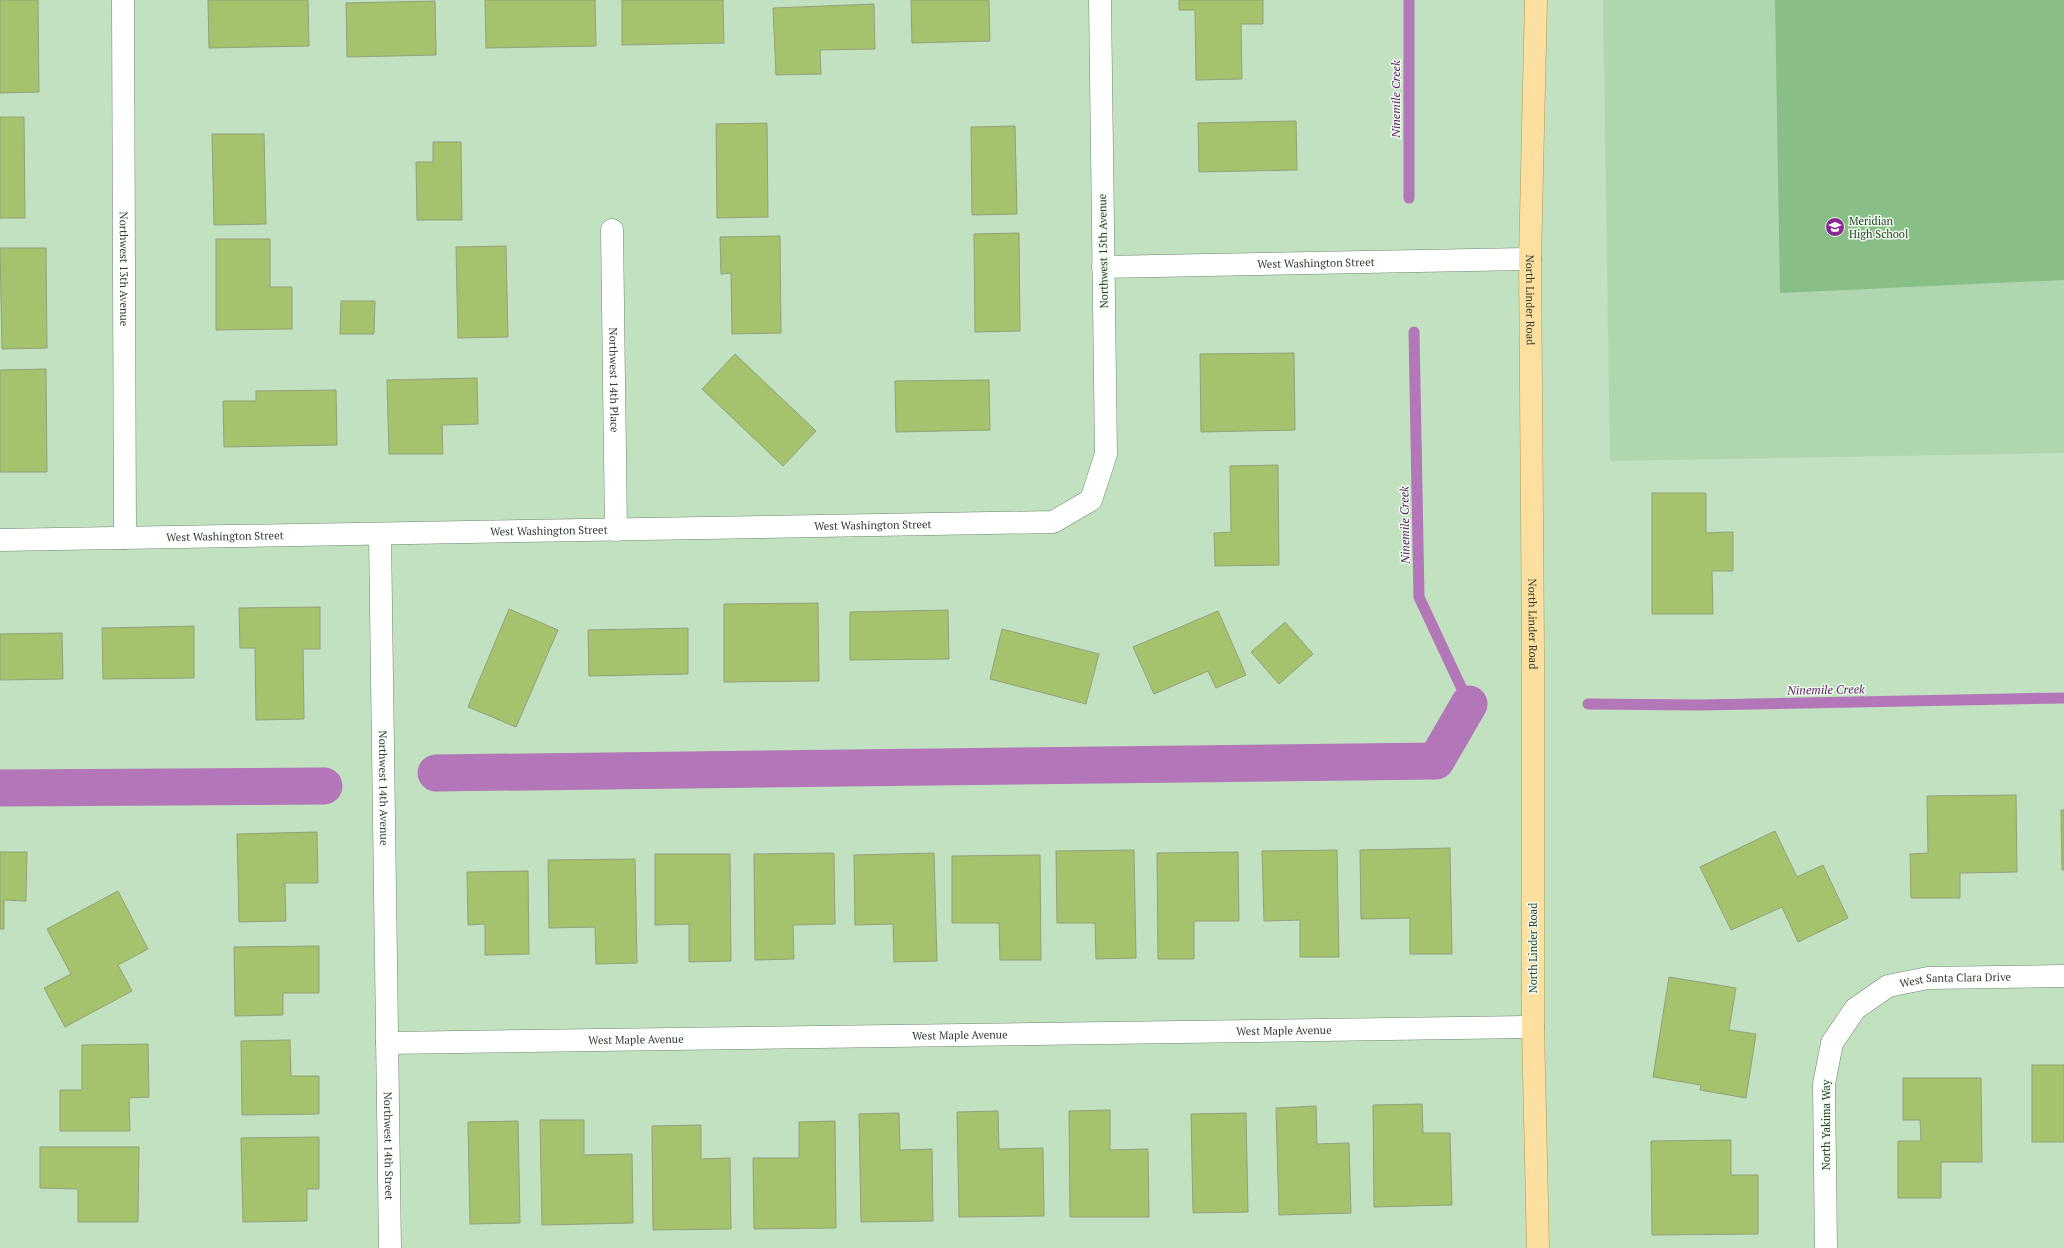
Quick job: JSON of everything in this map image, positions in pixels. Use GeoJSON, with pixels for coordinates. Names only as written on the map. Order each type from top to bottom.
{"type":"FeatureCollection","features":[{"type":"Feature","properties":{"kind":"main road","name":"North Linder Road"},"geometry":{"type":"LineString","coordinates":[[1536,0],[1530,259],[1533,639],[1533,1027],[1538,1248]]}},
{"type":"Feature","properties":{"kind":"street","name":"Northwest 13th Avenue"},"geometry":{"type":"LineString","coordinates":[[123,0],[125,538]]}},
{"type":"Feature","properties":{"kind":"street","name":"Northwest 15th Avenue"},"geometry":{"type":"LineString","coordinates":[[1091,500],[1106,454],[1100,0]]}},
{"type":"Feature","properties":{"kind":"street","name":"Northwest 14th Place"},"geometry":{"type":"LineString","coordinates":[[612,230],[616,530]]}},
{"type":"Feature","properties":{"kind":"street","name":"West Washington Street"},"geometry":{"type":"LineString","coordinates":[[1103,267],[1530,259]]}},
{"type":"Feature","properties":{"kind":"street","name":"West Washington Street"},"geometry":{"type":"LineString","coordinates":[[0,540],[1053,522],[1091,500]]}},
{"type":"Feature","properties":{"kind":"street","name":"Northwest 14th Avenue"},"geometry":{"type":"LineString","coordinates":[[380,534],[387,1043]]}},
{"type":"Feature","properties":{"kind":"street","name":"West Santa Clara Drive"},"geometry":{"type":"LineString","coordinates":[[1855,1009],[1888,986],[1928,978],[2064,976]]}},
{"type":"Feature","properties":{"kind":"street","name":"North Yakima Way"},"geometry":{"type":"LineString","coordinates":[[1826,1248],[1824,1084],[1832,1043],[1855,1009]]}},
{"type":"Feature","properties":{"kind":"street","name":"West Maple Avenue"},"geometry":{"type":"LineString","coordinates":[[387,1043],[1533,1027]]}},
{"type":"Feature","properties":{"kind":"street","name":"Northwest 14th Street"},"geometry":{"type":"LineString","coordinates":[[387,1043],[390,1248]]}},
{"type":"Feature","properties":{"kind":"shaded area","name":"Meridian High School"},"geometry":{"type":"Polygon","coordinates":[[[1603,0],[2064,0],[2064,453],[1610,461],[1603,0]]]}},
{"type":"Feature","properties":{"kind":"shaded area"},"geometry":{"type":"Polygon","coordinates":[[[1775,0],[2064,0],[2064,280],[1780,293],[1775,0]]]}},
{"type":"Feature","properties":{"kind":"building"},"geometry":{"type":"Polygon","coordinates":[[[0,0],[38,0],[39,92],[0,93],[0,0]]]}},
{"type":"Feature","properties":{"kind":"building"},"geometry":{"type":"Polygon","coordinates":[[[208,0],[308,0],[309,46],[209,48],[208,0]]]}},
{"type":"Feature","properties":{"kind":"building"},"geometry":{"type":"Polygon","coordinates":[[[485,0],[595,0],[596,46],[486,48],[485,0]]]}},
{"type":"Feature","properties":{"kind":"building"},"geometry":{"type":"Polygon","coordinates":[[[622,0],[723,0],[724,43],[622,45],[622,0]]]}},
{"type":"Feature","properties":{"kind":"building"},"geometry":{"type":"Polygon","coordinates":[[[911,0],[989,0],[990,41],[912,43],[911,0]]]}},
{"type":"Feature","properties":{"kind":"building"},"geometry":{"type":"Polygon","coordinates":[[[1179,0],[1263,0],[1263,24],[1241,24],[1242,79],[1196,80],[1195,10],[1179,10],[1179,0]]]}},
{"type":"Feature","properties":{"kind":"building"},"geometry":{"type":"Polygon","coordinates":[[[435,1],[436,55],[347,57],[346,3],[435,1]]]}},
{"type":"Feature","properties":{"kind":"building"},"geometry":{"type":"Polygon","coordinates":[[[874,4],[875,49],[820,50],[821,74],[776,75],[773,8],[874,4]]]}},
{"type":"Feature","properties":{"kind":"building"},"geometry":{"type":"Polygon","coordinates":[[[0,117],[24,117],[25,218],[0,218],[0,117]]]}},
{"type":"Feature","properties":{"kind":"building"},"geometry":{"type":"Polygon","coordinates":[[[1296,121],[1297,170],[1199,172],[1198,123],[1296,121]]]}},
{"type":"Feature","properties":{"kind":"building"},"geometry":{"type":"Polygon","coordinates":[[[767,123],[768,217],[717,218],[716,124],[767,123]]]}},
{"type":"Feature","properties":{"kind":"building"},"geometry":{"type":"Polygon","coordinates":[[[1015,126],[1017,214],[972,215],[971,127],[1015,126]]]}},
{"type":"Feature","properties":{"kind":"building"},"geometry":{"type":"Polygon","coordinates":[[[212,134],[264,134],[266,224],[214,225],[212,134]]]}},
{"type":"Feature","properties":{"kind":"building"},"geometry":{"type":"Polygon","coordinates":[[[433,142],[461,142],[462,220],[417,220],[416,162],[433,162],[433,142]]]}},
{"type":"Feature","properties":{"kind":"building"},"geometry":{"type":"Polygon","coordinates":[[[1019,233],[1020,331],[975,332],[974,234],[1019,233]]]}},
{"type":"Feature","properties":{"kind":"building"},"geometry":{"type":"Polygon","coordinates":[[[780,236],[781,333],[732,334],[731,273],[721,274],[720,237],[780,236]]]}},
{"type":"Feature","properties":{"kind":"building"},"geometry":{"type":"Polygon","coordinates":[[[216,239],[270,239],[270,287],[292,287],[292,329],[216,330],[216,239]]]}},
{"type":"Feature","properties":{"kind":"building"},"geometry":{"type":"Polygon","coordinates":[[[506,246],[508,337],[458,338],[456,247],[506,246]]]}},
{"type":"Feature","properties":{"kind":"building"},"geometry":{"type":"Polygon","coordinates":[[[0,248],[46,248],[47,348],[2,349],[0,248]]]}},
{"type":"Feature","properties":{"kind":"building"},"geometry":{"type":"Polygon","coordinates":[[[341,301],[375,301],[374,334],[340,334],[341,301]]]}},
{"type":"Feature","properties":{"kind":"building"},"geometry":{"type":"Polygon","coordinates":[[[1294,353],[1295,430],[1201,432],[1200,354],[1294,353]]]}},
{"type":"Feature","properties":{"kind":"building"},"geometry":{"type":"Polygon","coordinates":[[[735,354],[816,431],[783,466],[702,389],[735,354]]]}},
{"type":"Feature","properties":{"kind":"building"},"geometry":{"type":"Polygon","coordinates":[[[46,369],[47,472],[0,472],[0,370],[46,369]]]}},
{"type":"Feature","properties":{"kind":"building"},"geometry":{"type":"Polygon","coordinates":[[[477,378],[478,424],[442,425],[443,454],[389,454],[387,380],[477,378]]]}},
{"type":"Feature","properties":{"kind":"building"},"geometry":{"type":"Polygon","coordinates":[[[989,380],[990,430],[896,432],[895,381],[989,380]]]}},
{"type":"Feature","properties":{"kind":"building"},"geometry":{"type":"Polygon","coordinates":[[[336,390],[337,445],[224,447],[223,401],[256,401],[256,391],[336,390]]]}},
{"type":"Feature","properties":{"kind":"building"},"geometry":{"type":"Polygon","coordinates":[[[1278,465],[1279,565],[1215,566],[1214,533],[1231,532],[1230,466],[1278,465]]]}},
{"type":"Feature","properties":{"kind":"building"},"geometry":{"type":"Polygon","coordinates":[[[1652,493],[1706,493],[1706,533],[1733,532],[1733,571],[1712,571],[1713,614],[1652,614],[1652,493]]]}},
{"type":"Feature","properties":{"kind":"building"},"geometry":{"type":"Polygon","coordinates":[[[818,603],[819,681],[724,682],[724,604],[818,603]]]}},
{"type":"Feature","properties":{"kind":"building"},"geometry":{"type":"Polygon","coordinates":[[[320,607],[320,649],[303,649],[304,719],[256,720],[255,648],[240,648],[239,608],[320,607]]]}},
{"type":"Feature","properties":{"kind":"building"},"geometry":{"type":"Polygon","coordinates":[[[509,609],[558,630],[516,727],[468,707],[509,609]]]}},
{"type":"Feature","properties":{"kind":"building"},"geometry":{"type":"Polygon","coordinates":[[[948,610],[949,659],[850,660],[850,612],[948,610]]]}},
{"type":"Feature","properties":{"kind":"building"},"geometry":{"type":"Polygon","coordinates":[[[1218,611],[1246,675],[1216,688],[1208,671],[1154,694],[1133,647],[1218,611]]]}},
{"type":"Feature","properties":{"kind":"building"},"geometry":{"type":"Polygon","coordinates":[[[1285,622],[1313,654],[1279,684],[1251,652],[1285,622]]]}},
{"type":"Feature","properties":{"kind":"building"},"geometry":{"type":"Polygon","coordinates":[[[194,626],[194,678],[103,679],[102,628],[194,626]]]}},
{"type":"Feature","properties":{"kind":"building"},"geometry":{"type":"Polygon","coordinates":[[[688,628],[688,674],[589,676],[588,630],[688,628]]]}},
{"type":"Feature","properties":{"kind":"building"},"geometry":{"type":"Polygon","coordinates":[[[1002,629],[1099,654],[1086,704],[990,679],[1002,629]]]}},
{"type":"Feature","properties":{"kind":"building"},"geometry":{"type":"Polygon","coordinates":[[[62,633],[63,679],[0,680],[0,634],[62,633]]]}},
{"type":"Feature","properties":{"kind":"building"},"geometry":{"type":"Polygon","coordinates":[[[2016,795],[2017,872],[1960,873],[1960,898],[1911,898],[1910,854],[1928,853],[1927,796],[2016,795]]]}},
{"type":"Feature","properties":{"kind":"building"},"geometry":{"type":"Polygon","coordinates":[[[2061,810],[2064,810],[2064,870],[2062,870],[2061,810]]]}},
{"type":"Feature","properties":{"kind":"building"},"geometry":{"type":"Polygon","coordinates":[[[1775,831],[1797,877],[1823,865],[1848,918],[1798,942],[1782,907],[1731,930],[1700,867],[1775,831]]]}},
{"type":"Feature","properties":{"kind":"building"},"geometry":{"type":"Polygon","coordinates":[[[317,832],[318,883],[285,883],[286,921],[239,922],[237,834],[317,832]]]}},
{"type":"Feature","properties":{"kind":"building"},"geometry":{"type":"Polygon","coordinates":[[[1450,848],[1452,954],[1410,954],[1410,918],[1361,919],[1360,850],[1450,848]]]}},
{"type":"Feature","properties":{"kind":"building"},"geometry":{"type":"Polygon","coordinates":[[[1134,850],[1136,958],[1096,959],[1095,923],[1057,923],[1056,851],[1134,850]]]}},
{"type":"Feature","properties":{"kind":"building"},"geometry":{"type":"Polygon","coordinates":[[[1337,850],[1339,957],[1300,957],[1300,920],[1264,921],[1262,851],[1337,850]]]}},
{"type":"Feature","properties":{"kind":"building"},"geometry":{"type":"Polygon","coordinates":[[[0,852],[27,852],[26,901],[4,900],[4,929],[0,929],[0,852]]]}},
{"type":"Feature","properties":{"kind":"building"},"geometry":{"type":"Polygon","coordinates":[[[1238,852],[1239,921],[1194,921],[1194,959],[1158,959],[1157,853],[1238,852]]]}},
{"type":"Feature","properties":{"kind":"building"},"geometry":{"type":"Polygon","coordinates":[[[834,853],[835,924],[793,925],[794,959],[755,960],[754,854],[834,853]]]}},
{"type":"Feature","properties":{"kind":"building"},"geometry":{"type":"Polygon","coordinates":[[[934,853],[937,961],[894,962],[893,924],[855,925],[854,855],[934,853]]]}},
{"type":"Feature","properties":{"kind":"building"},"geometry":{"type":"Polygon","coordinates":[[[655,854],[730,854],[731,961],[689,962],[689,924],[655,925],[655,854]]]}},
{"type":"Feature","properties":{"kind":"building"},"geometry":{"type":"Polygon","coordinates":[[[1040,855],[1041,960],[1000,960],[999,923],[952,923],[952,856],[1040,855]]]}},
{"type":"Feature","properties":{"kind":"building"},"geometry":{"type":"Polygon","coordinates":[[[635,859],[637,963],[596,964],[595,927],[549,928],[548,860],[635,859]]]}},
{"type":"Feature","properties":{"kind":"building"},"geometry":{"type":"Polygon","coordinates":[[[528,871],[529,954],[485,955],[485,924],[468,925],[467,872],[528,871]]]}},
{"type":"Feature","properties":{"kind":"building"},"geometry":{"type":"Polygon","coordinates":[[[118,891],[148,949],[118,965],[132,991],[65,1027],[44,988],[71,974],[47,929],[118,891]]]}},
{"type":"Feature","properties":{"kind":"building"},"geometry":{"type":"Polygon","coordinates":[[[319,946],[319,993],[283,993],[283,1015],[235,1016],[234,947],[319,946]]]}},
{"type":"Feature","properties":{"kind":"building"},"geometry":{"type":"Polygon","coordinates":[[[1669,977],[1736,988],[1729,1030],[1756,1034],[1746,1098],[1700,1090],[1701,1085],[1653,1077],[1669,977]]]}},
{"type":"Feature","properties":{"kind":"building"},"geometry":{"type":"Polygon","coordinates":[[[290,1040],[291,1076],[319,1076],[319,1114],[242,1115],[241,1041],[290,1040]]]}},
{"type":"Feature","properties":{"kind":"building"},"geometry":{"type":"Polygon","coordinates":[[[148,1044],[149,1097],[129,1098],[130,1131],[60,1131],[60,1090],[82,1090],[82,1045],[148,1044]]]}},
{"type":"Feature","properties":{"kind":"building"},"geometry":{"type":"Polygon","coordinates":[[[2032,1065],[2064,1065],[2064,1142],[2032,1142],[2032,1065]]]}},
{"type":"Feature","properties":{"kind":"building"},"geometry":{"type":"Polygon","coordinates":[[[1903,1078],[1981,1078],[1982,1162],[1941,1162],[1941,1198],[1898,1198],[1898,1141],[1921,1141],[1920,1120],[1903,1120],[1903,1078]]]}},
{"type":"Feature","properties":{"kind":"building"},"geometry":{"type":"Polygon","coordinates":[[[1422,1104],[1423,1133],[1450,1133],[1452,1205],[1374,1207],[1373,1105],[1422,1104]]]}},
{"type":"Feature","properties":{"kind":"building"},"geometry":{"type":"Polygon","coordinates":[[[1316,1106],[1317,1144],[1349,1143],[1351,1213],[1279,1215],[1276,1108],[1316,1106]]]}},
{"type":"Feature","properties":{"kind":"building"},"geometry":{"type":"Polygon","coordinates":[[[1110,1110],[1110,1150],[1148,1149],[1149,1217],[1070,1217],[1069,1111],[1110,1110]]]}},
{"type":"Feature","properties":{"kind":"building"},"geometry":{"type":"Polygon","coordinates":[[[998,1111],[999,1149],[1043,1148],[1044,1216],[959,1217],[957,1112],[998,1111]]]}},
{"type":"Feature","properties":{"kind":"building"},"geometry":{"type":"Polygon","coordinates":[[[899,1113],[900,1150],[932,1149],[933,1221],[861,1222],[859,1114],[899,1113]]]}},
{"type":"Feature","properties":{"kind":"building"},"geometry":{"type":"Polygon","coordinates":[[[1246,1113],[1248,1212],[1193,1213],[1191,1114],[1246,1113]]]}},
{"type":"Feature","properties":{"kind":"building"},"geometry":{"type":"Polygon","coordinates":[[[540,1120],[584,1120],[584,1155],[632,1154],[633,1223],[542,1225],[540,1120]]]}},
{"type":"Feature","properties":{"kind":"building"},"geometry":{"type":"Polygon","coordinates":[[[518,1121],[520,1223],[470,1224],[468,1122],[518,1121]]]}},
{"type":"Feature","properties":{"kind":"building"},"geometry":{"type":"Polygon","coordinates":[[[835,1121],[836,1228],[754,1229],[753,1158],[799,1158],[799,1122],[835,1121]]]}},
{"type":"Feature","properties":{"kind":"building"},"geometry":{"type":"Polygon","coordinates":[[[701,1125],[701,1159],[730,1158],[731,1229],[653,1230],[652,1126],[701,1125]]]}},
{"type":"Feature","properties":{"kind":"building"},"geometry":{"type":"Polygon","coordinates":[[[319,1137],[319,1189],[307,1189],[307,1221],[243,1222],[241,1138],[319,1137]]]}},
{"type":"Feature","properties":{"kind":"building"},"geometry":{"type":"Polygon","coordinates":[[[1731,1140],[1731,1175],[1758,1175],[1758,1234],[1652,1235],[1651,1141],[1731,1140]]]}},
{"type":"Feature","properties":{"kind":"building"},"geometry":{"type":"Polygon","coordinates":[[[40,1147],[139,1147],[138,1222],[78,1222],[78,1189],[40,1188],[40,1147]]]}},
{"type":"Feature","properties":{"kind":"waterway","name":"Ninemile Creek"},"geometry":{"type":"LineString","coordinates":[[1409,0],[1409,198]]}},
{"type":"Feature","properties":{"kind":"waterway","name":"Ninemile Creek"},"geometry":{"type":"LineString","coordinates":[[1414,332],[1419,597],[1469,704],[1472,704]]}},
{"type":"Feature","properties":{"kind":"waterway","name":"Ninemile Creek"},"geometry":{"type":"LineString","coordinates":[[1588,704],[1700,705],[2064,698]]}},
{"type":"Feature","properties":{"kind":"waterway"},"geometry":{"type":"LineString","coordinates":[[436,773],[1436,761],[1469,704]]}},
{"type":"Feature","properties":{"kind":"waterway"},"geometry":{"type":"LineString","coordinates":[[0,788],[324,786]]}},
{"type":"Feature","properties":{"kind":"place","name":"Meridian High School"},"geometry":{"type":"Point","coordinates":[1835,227]}}]}
